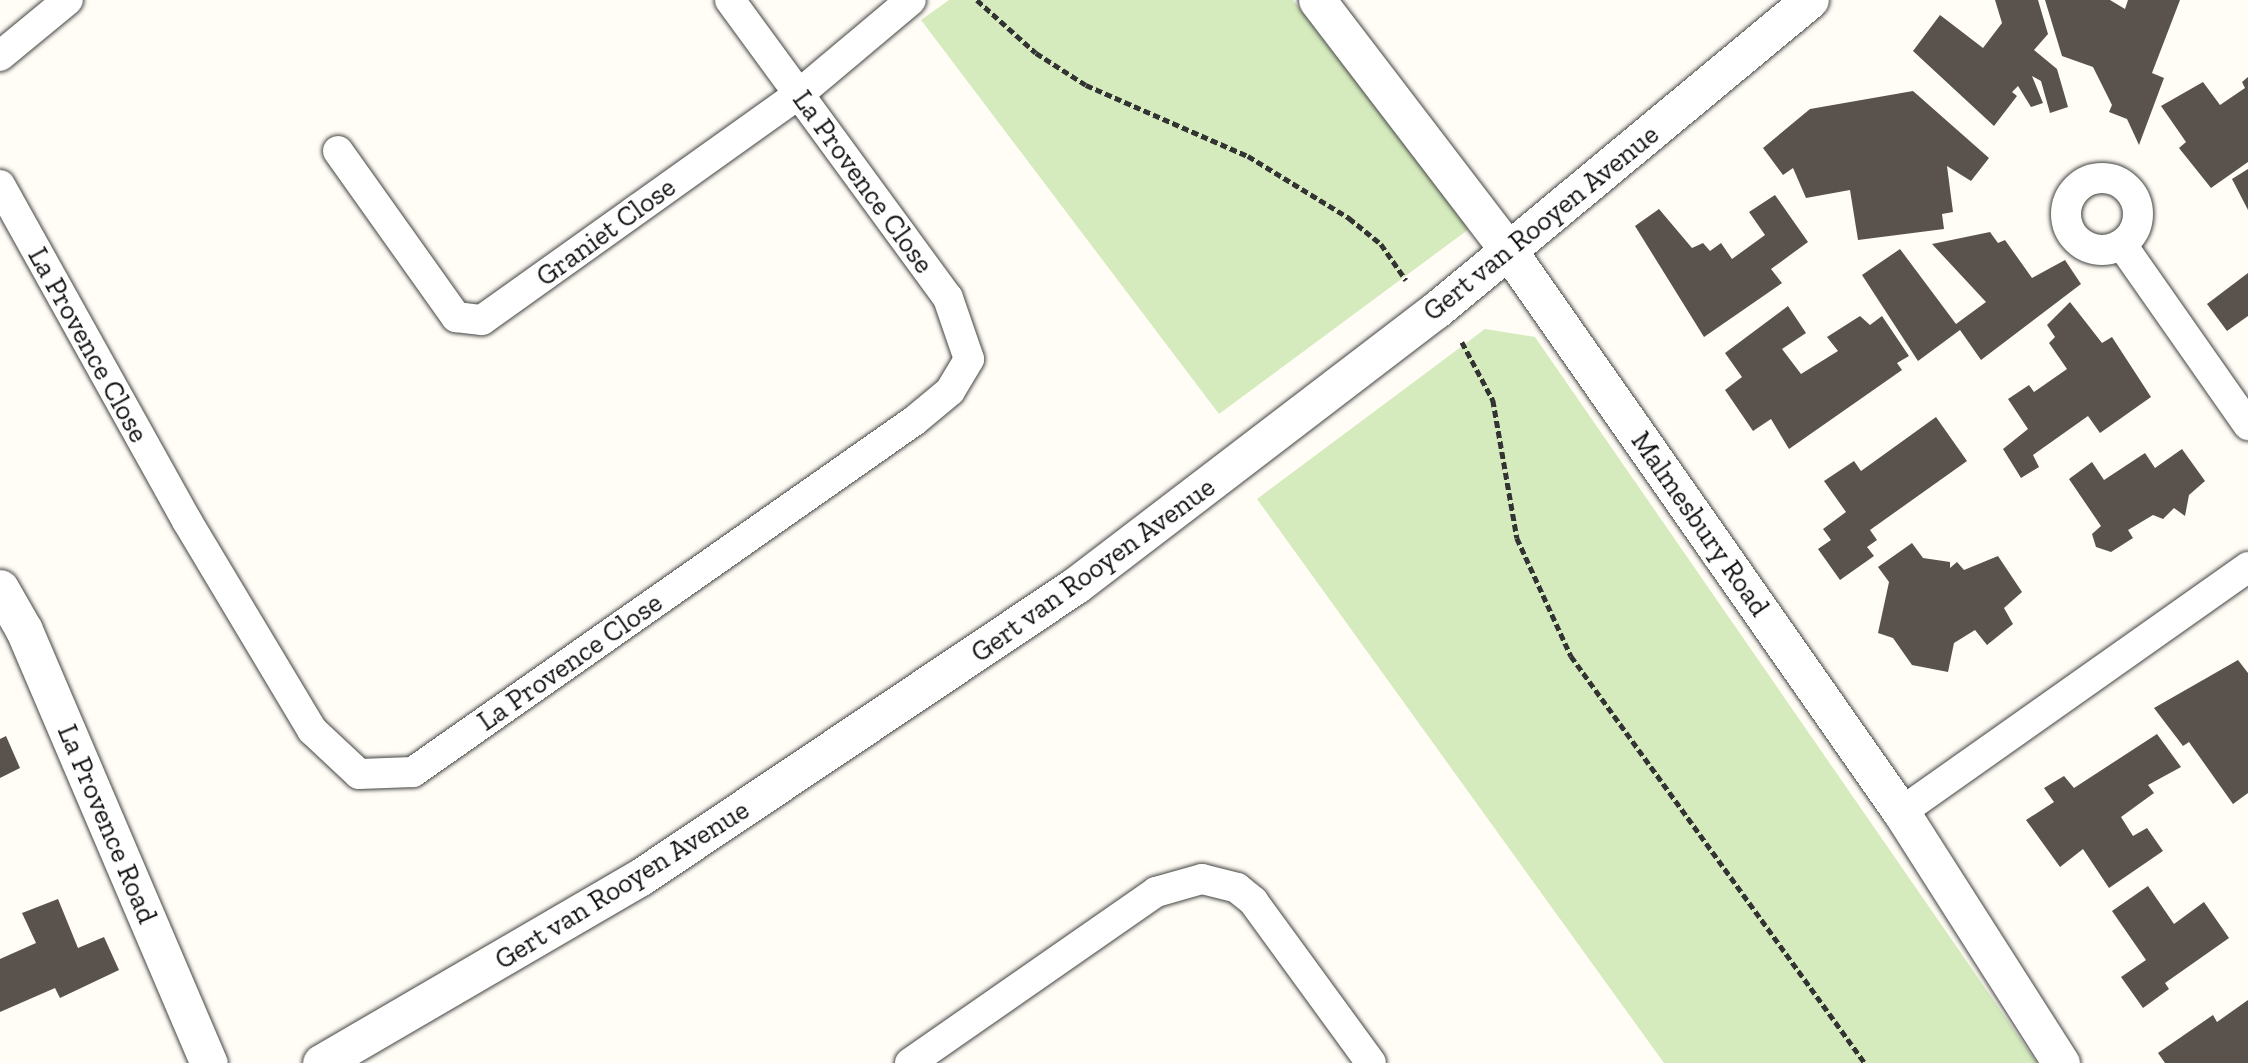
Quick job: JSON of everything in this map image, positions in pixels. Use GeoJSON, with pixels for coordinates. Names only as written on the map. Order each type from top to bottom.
{"type":"FeatureCollection","features":[{"type":"Feature","properties":{"kind":"street"},"geometry":{"type":"LineString","coordinates":[[0,56],[68,0]]}},
{"type":"Feature","properties":{"kind":"street","name":"La Provence Close"},"geometry":{"type":"LineString","coordinates":[[0,185],[187,521],[312,730],[340,761],[376,778],[413,772],[914,421],[962,373],[967,342],[948,298],[730,0]]}},
{"type":"Feature","properties":{"kind":"street","name":"Graniet Close"},"geometry":{"type":"LineString","coordinates":[[338,151],[456,317],[482,320],[799,94],[911,0]]}},
{"type":"Feature","properties":{"kind":"street","name":"Malmesbury Road"},"geometry":{"type":"LineString","coordinates":[[1317,0],[1508,250],[1901,812],[2061,1063]]}},
{"type":"Feature","properties":{"kind":"street","name":"Gert van Rooyen Avenue"},"geometry":{"type":"LineString","coordinates":[[321,1063],[639,878],[927,690],[1183,507],[1508,250],[1810,0]]}},
{"type":"Feature","properties":{"kind":"street"},"geometry":{"type":"LineString","coordinates":[[2122,245],[2248,425]]}},
{"type":"Feature","properties":{"kind":"street"},"geometry":{"type":"LineString","coordinates":[[1901,812],[2248,567]]}},
{"type":"Feature","properties":{"kind":"street","name":"La Provence Road"},"geometry":{"type":"LineString","coordinates":[[0,588],[24,630],[209,1063]]}},
{"type":"Feature","properties":{"kind":"street"},"geometry":{"type":"LineString","coordinates":[[910,1063],[1156,892],[1202,879],[1237,888],[1253,901],[1371,1063]]}},
{"type":"Feature","properties":{"kind":"path"},"geometry":{"type":"LineString","coordinates":[[977,0],[1036,53],[1086,85],[1248,156],[1349,218],[1381,244],[1406,280]]}},
{"type":"Feature","properties":{"kind":"path"},"geometry":{"type":"LineString","coordinates":[[1462,342],[1493,400],[1517,538],[1571,656],[1865,1063]]}},
{"type":"Feature","properties":{"kind":"green space"},"geometry":{"type":"Polygon","coordinates":[[[949,0],[1293,0],[1469,229],[1219,414],[921,20],[949,0]]]}},
{"type":"Feature","properties":{"kind":"green space"},"geometry":{"type":"Polygon","coordinates":[[[1485,329],[1535,337],[2037,1063],[1664,1063],[1257,499],[1485,329]]]}},
{"type":"Feature","properties":{"kind":"building"},"geometry":{"type":"Polygon","coordinates":[[[1995,0],[2038,0],[2048,34],[2034,50],[2057,69],[2068,107],[2050,113],[2041,81],[2032,76],[2043,103],[2031,107],[2018,86],[2012,92],[2017,96],[1994,126],[1913,51],[1940,15],[1983,48],[2002,23],[1995,0]]]}},
{"type":"Feature","properties":{"kind":"building"},"geometry":{"type":"Polygon","coordinates":[[[2045,0],[2110,0],[2125,9],[2128,0],[2180,0],[2152,73],[2164,78],[2139,145],[2127,119],[2109,112],[2112,105],[2093,67],[2062,56],[2045,0]]]}},
{"type":"Feature","properties":{"kind":"building"},"geometry":{"type":"Polygon","coordinates":[[[2248,77],[2248,162],[2211,188],[2179,148],[2186,142],[2161,106],[2203,82],[2220,105],[2245,88],[2242,82],[2248,77]]]}},
{"type":"Feature","properties":{"kind":"building"},"geometry":{"type":"Polygon","coordinates":[[[1913,91],[1989,158],[1971,181],[1947,166],[1953,212],[1942,214],[1944,229],[1858,240],[1850,190],[1806,198],[1793,168],[1783,175],[1763,148],[1810,109],[1913,91]]]}},
{"type":"Feature","properties":{"kind":"building"},"geometry":{"type":"Polygon","coordinates":[[[2248,169],[2248,210],[2232,179],[2248,169]]]}},
{"type":"Feature","properties":{"kind":"building"},"geometry":{"type":"Polygon","coordinates":[[[1775,195],[1808,242],[1771,269],[1782,283],[1704,337],[1635,226],[1659,209],[1692,248],[1703,243],[1710,251],[1721,243],[1732,259],[1765,235],[1749,212],[1775,195]]]}},
{"type":"Feature","properties":{"kind":"building"},"geometry":{"type":"Polygon","coordinates":[[[1990,232],[1998,243],[2005,240],[2032,278],[2065,260],[2081,284],[1981,360],[1960,330],[1918,361],[1862,275],[1900,249],[1956,324],[1986,302],[1932,244],[1990,232]]]}},
{"type":"Feature","properties":{"kind":"building"},"geometry":{"type":"Polygon","coordinates":[[[2248,273],[2248,316],[2227,331],[2207,304],[2248,273]]]}},
{"type":"Feature","properties":{"kind":"building"},"geometry":{"type":"Polygon","coordinates":[[[2070,302],[2102,343],[2112,337],[2151,397],[2100,433],[2088,416],[2033,455],[2039,467],[2021,478],[2003,449],[2028,429],[2008,399],[2029,385],[2034,392],[2067,369],[2049,343],[2055,337],[2047,325],[2070,302]]]}},
{"type":"Feature","properties":{"kind":"building"},"geometry":{"type":"Polygon","coordinates":[[[1788,306],[1806,333],[1782,349],[1801,374],[1838,351],[1827,337],[1860,316],[1870,325],[1882,316],[1909,356],[1897,363],[1902,370],[1789,449],[1771,419],[1753,431],[1725,390],[1742,377],[1725,353],[1788,306]]]}},
{"type":"Feature","properties":{"kind":"building"},"geometry":{"type":"Polygon","coordinates":[[[1936,417],[1967,461],[1870,530],[1877,540],[1867,547],[1874,556],[1840,580],[1818,549],[1831,540],[1823,529],[1846,512],[1824,481],[1854,461],[1861,471],[1936,417]]]}},
{"type":"Feature","properties":{"kind":"building"},"geometry":{"type":"Polygon","coordinates":[[[2182,449],[2205,481],[2189,495],[2185,516],[2174,508],[2163,519],[2153,515],[2128,530],[2133,538],[2111,552],[2096,547],[2092,534],[2101,526],[2069,479],[2092,462],[2104,480],[2145,453],[2155,468],[2182,449]]]}},
{"type":"Feature","properties":{"kind":"building"},"geometry":{"type":"Polygon","coordinates":[[[1912,543],[1923,558],[1950,562],[1950,568],[1957,562],[1964,570],[1998,556],[2022,592],[2004,608],[2013,624],[1987,645],[1975,630],[1954,643],[1948,672],[1912,665],[1893,638],[1878,633],[1889,582],[1878,567],[1912,543]]]}},
{"type":"Feature","properties":{"kind":"building"},"geometry":{"type":"Polygon","coordinates":[[[2238,660],[2248,673],[2248,793],[2233,804],[2189,742],[2183,746],[2154,708],[2238,660]]]}},
{"type":"Feature","properties":{"kind":"building"},"geometry":{"type":"Polygon","coordinates":[[[2157,734],[2181,767],[2148,785],[2154,793],[2121,817],[2133,836],[2147,828],[2163,851],[2109,888],[2083,849],[2060,867],[2026,820],[2054,802],[2044,788],[2064,776],[2074,788],[2157,734]]]}},
{"type":"Feature","properties":{"kind":"building"},"geometry":{"type":"Polygon","coordinates":[[[6,736],[20,768],[0,778],[0,739],[6,736]]]}},
{"type":"Feature","properties":{"kind":"building"},"geometry":{"type":"Polygon","coordinates":[[[2148,886],[2174,924],[2204,902],[2229,938],[2165,983],[2169,989],[2143,1008],[2121,977],[2146,960],[2112,911],[2148,886]]]}},
{"type":"Feature","properties":{"kind":"building"},"geometry":{"type":"Polygon","coordinates":[[[58,899],[78,948],[104,937],[119,970],[60,998],[55,988],[0,1012],[0,959],[36,943],[22,913],[58,899]]]}},
{"type":"Feature","properties":{"kind":"building"},"geometry":{"type":"Polygon","coordinates":[[[2248,1000],[2248,1063],[2165,1063],[2158,1053],[2213,1015],[2217,1022],[2248,1000]]]}}]}
